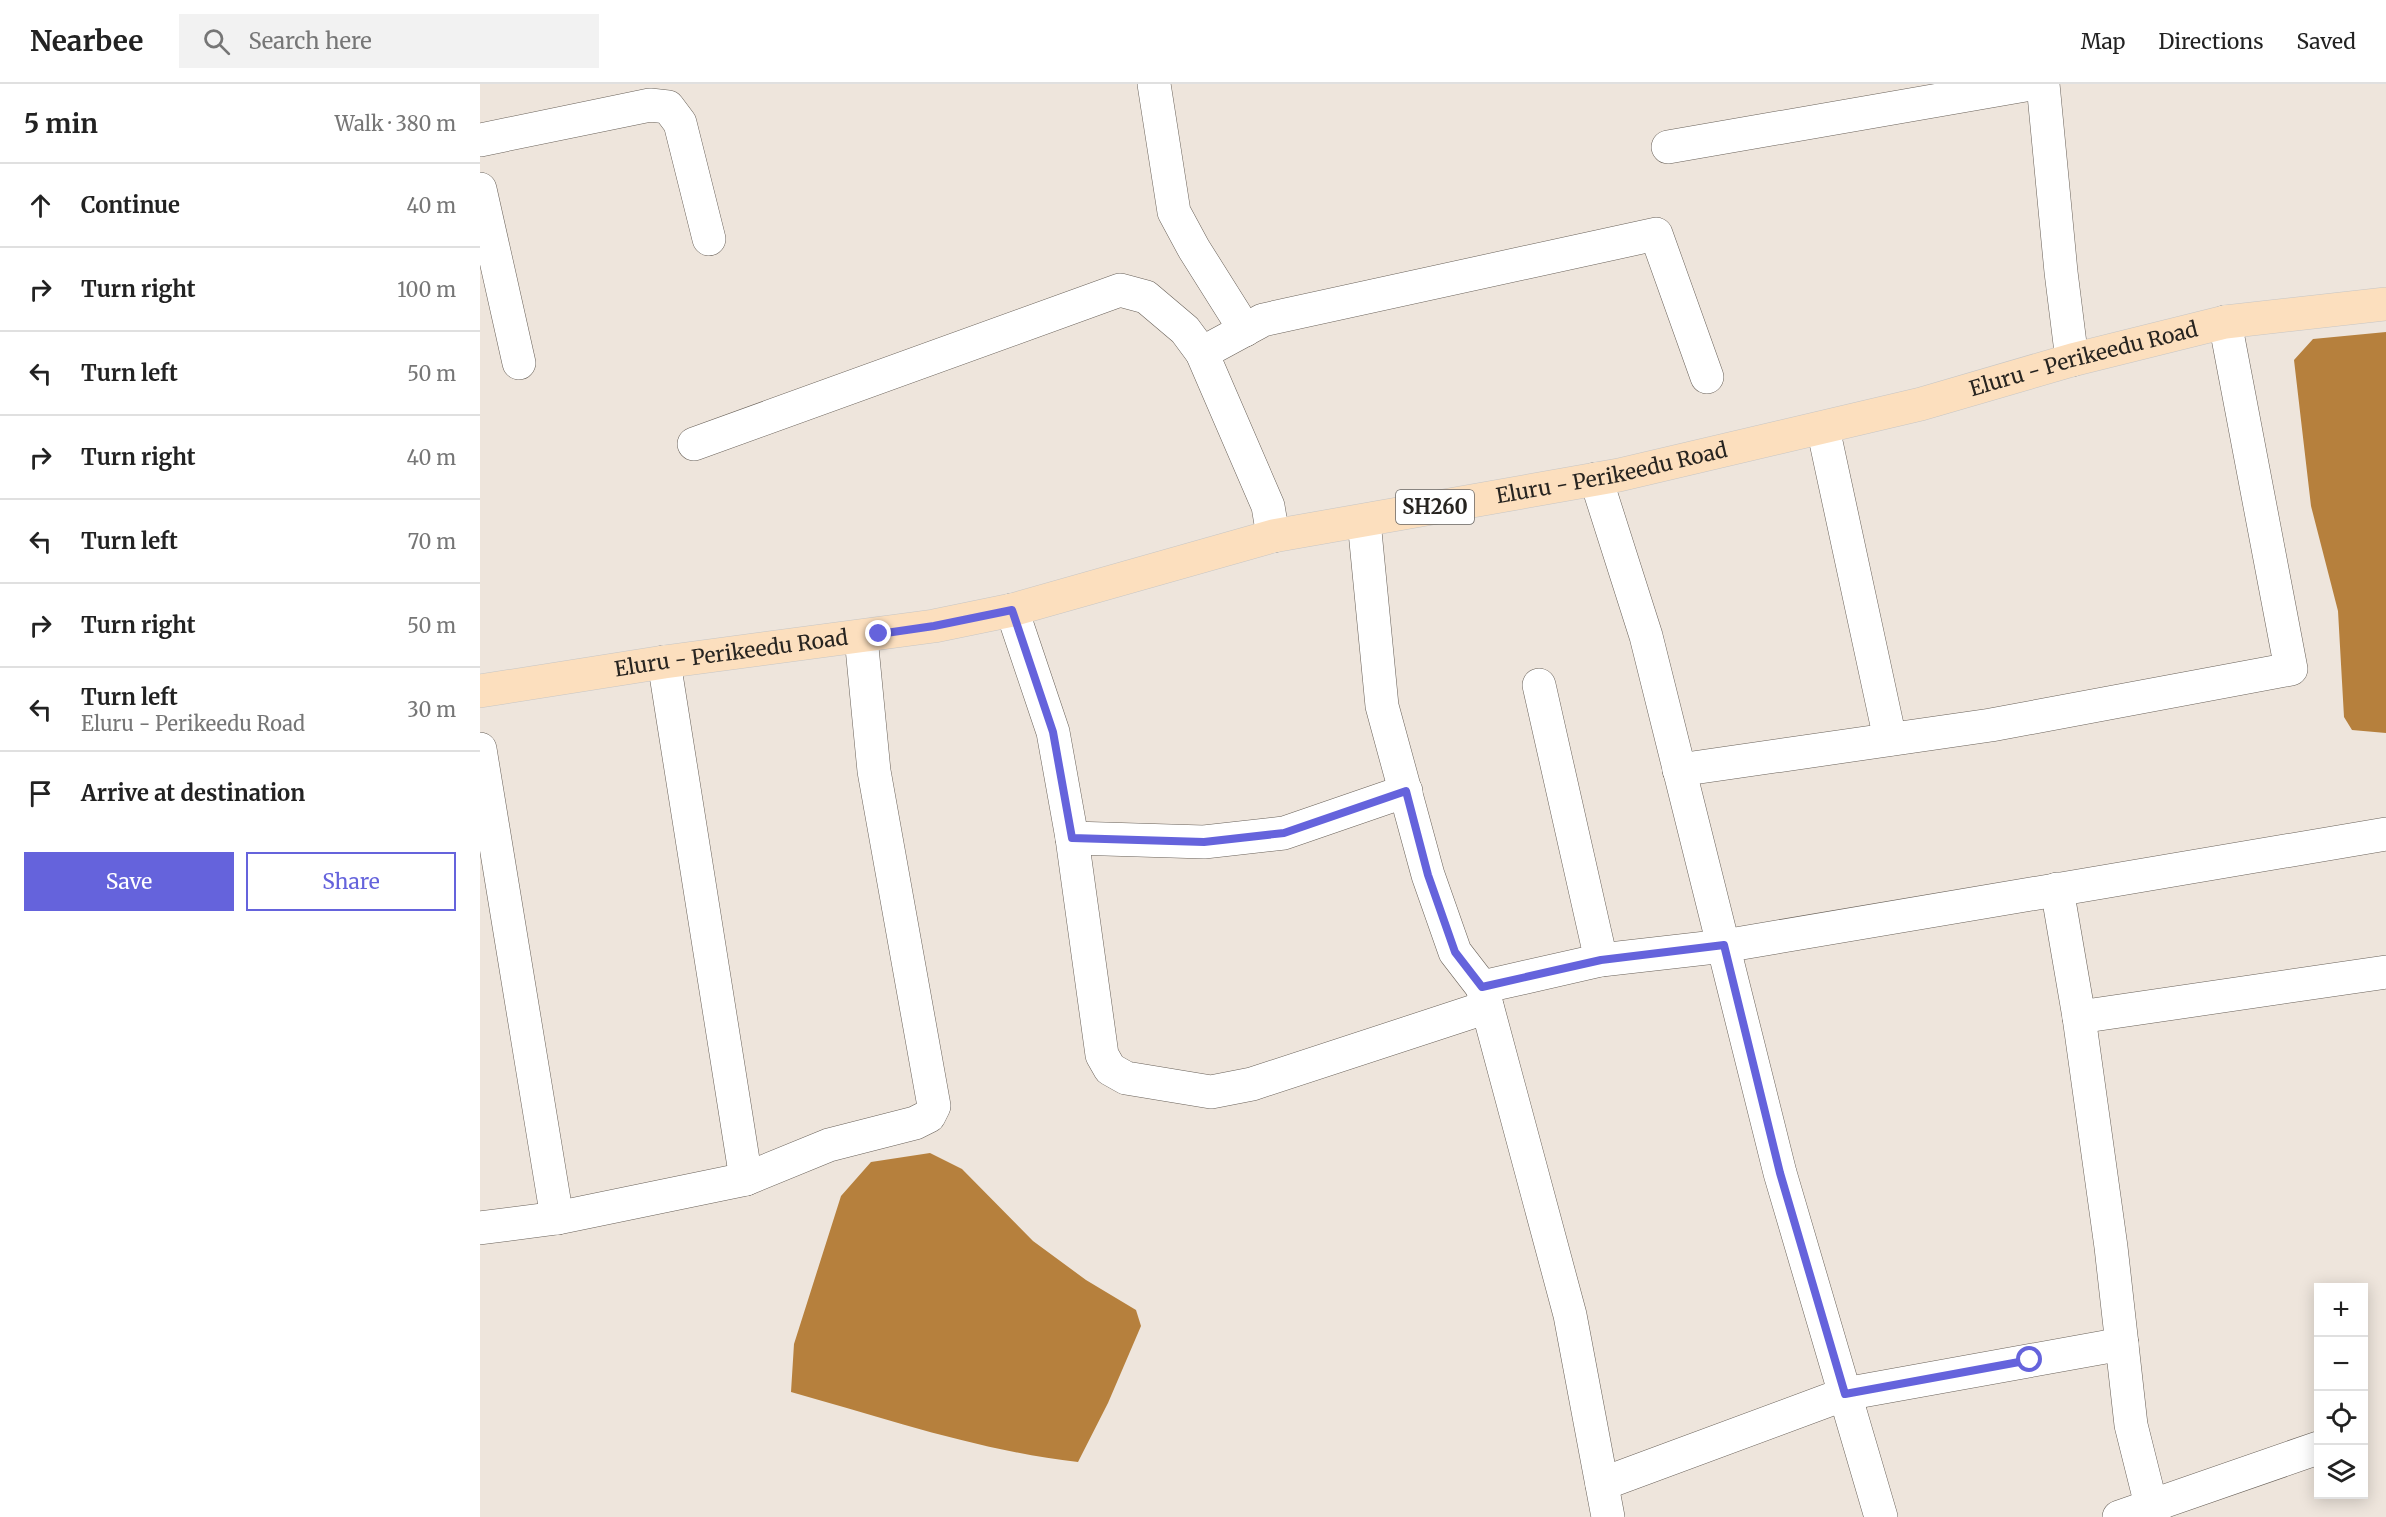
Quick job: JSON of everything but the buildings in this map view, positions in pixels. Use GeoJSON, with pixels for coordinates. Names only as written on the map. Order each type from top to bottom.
{"type":"FeatureCollection","features":[{"type":"Feature","properties":{"kind":"main road","name":"Eluru - Perikeedu Road"},"geometry":{"type":"LineString","coordinates":[[480,691],[664,662],[934,626],[1012,610],[1271,521],[1364,521],[1596,479],[1922,405],[2072,360],[2225,322],[2386,304]]}},
{"type":"Feature","properties":{"kind":"street"},"geometry":{"type":"LineString","coordinates":[[1154,84],[1174,212],[1194,249],[1245,330]]}},
{"type":"Feature","properties":{"kind":"street"},"geometry":{"type":"LineString","coordinates":[[1668,147],[2031,84]]}},
{"type":"Feature","properties":{"kind":"street"},"geometry":{"type":"LineString","coordinates":[[2043,84],[2072,360]]}},
{"type":"Feature","properties":{"kind":"street"},"geometry":{"type":"LineString","coordinates":[[480,140],[650,105],[668,107],[680,123],[709,239]]}},
{"type":"Feature","properties":{"kind":"street"},"geometry":{"type":"LineString","coordinates":[[480,189],[519,363]]}},
{"type":"Feature","properties":{"kind":"street"},"geometry":{"type":"LineString","coordinates":[[1202,353],[1263,320],[1656,234],[1707,377]]}},
{"type":"Feature","properties":{"kind":"street"},"geometry":{"type":"LineString","coordinates":[[694,444],[1120,290],[1146,297],[1185,330],[1202,353],[1255,472],[1271,521]]}},
{"type":"Feature","properties":{"kind":"street"},"geometry":{"type":"LineString","coordinates":[[1680,770],[1991,725],[2291,669],[2225,322]]}},
{"type":"Feature","properties":{"kind":"street"},"geometry":{"type":"LineString","coordinates":[[1823,428],[1890,739]]}},
{"type":"Feature","properties":{"kind":"street"},"geometry":{"type":"LineString","coordinates":[[1596,479],[1646,636],[1780,1173],[1881,1517]]}},
{"type":"Feature","properties":{"kind":"street"},"geometry":{"type":"LineString","coordinates":[[1364,521],[1382,706],[1428,875],[1455,952],[1485,997],[1570,1315],[1608,1517]]}},
{"type":"Feature","properties":{"kind":"street"},"geometry":{"type":"LineString","coordinates":[[1012,610],[1053,732],[1072,838],[1102,1054],[1110,1069],[1126,1078],[1211,1092],[1252,1084],[1485,997],[1601,960],[1724,945],[2386,834]]}},
{"type":"Feature","properties":{"kind":"street"},"geometry":{"type":"LineString","coordinates":[[480,1228],[557,1218],[746,1179],[830,1145],[915,1123],[929,1116],[934,1106],[874,771],[861,637]]}},
{"type":"Feature","properties":{"kind":"street"},"geometry":{"type":"LineString","coordinates":[[664,662],[746,1179]]}},
{"type":"Feature","properties":{"kind":"street"},"geometry":{"type":"LineString","coordinates":[[1539,685],[1601,960]]}},
{"type":"Feature","properties":{"kind":"street"},"geometry":{"type":"LineString","coordinates":[[480,749],[557,1218]]}},
{"type":"Feature","properties":{"kind":"street"},"geometry":{"type":"LineString","coordinates":[[1072,838],[1204,842],[1284,833],[1406,791]]}},
{"type":"Feature","properties":{"kind":"street"},"geometry":{"type":"LineString","coordinates":[[2057,889],[2079,1017],[2131,1425],[2153,1512]]}},
{"type":"Feature","properties":{"kind":"street"},"geometry":{"type":"LineString","coordinates":[[2079,1017],[2386,972]]}},
{"type":"Feature","properties":{"kind":"street"},"geometry":{"type":"LineString","coordinates":[[1602,1484],[1845,1394],[2122,1344]]}},
{"type":"Feature","properties":{"kind":"street"},"geometry":{"type":"LineString","coordinates":[[2120,1517],[2153,1512],[2314,1450]]}},
{"type":"Feature","properties":{"kind":"shaded area"},"geometry":{"type":"Polygon","coordinates":[[[2386,332],[2386,733],[2352,730],[2344,717],[2338,611],[2311,506],[2294,360],[2313,339],[2386,332]]]}},
{"type":"Feature","properties":{"kind":"shaded area"},"geometry":{"type":"Polygon","coordinates":[[[930,1153],[962,1169],[1033,1241],[1086,1280],[1136,1310],[1141,1326],[1108,1403],[1078,1462],[969,1442],[791,1392],[794,1344],[841,1196],[871,1162],[930,1153]]]}},
{"type":"Feature","properties":{"kind":"route"},"geometry":{"type":"LineString","coordinates":[[879,634],[934,626],[1012,610],[1053,732],[1072,838],[1204,842],[1284,833],[1406,791],[1428,875],[1455,952],[1482,987],[1601,960],[1724,945],[1780,1173],[1845,1394],[2030,1360]]}}]}
